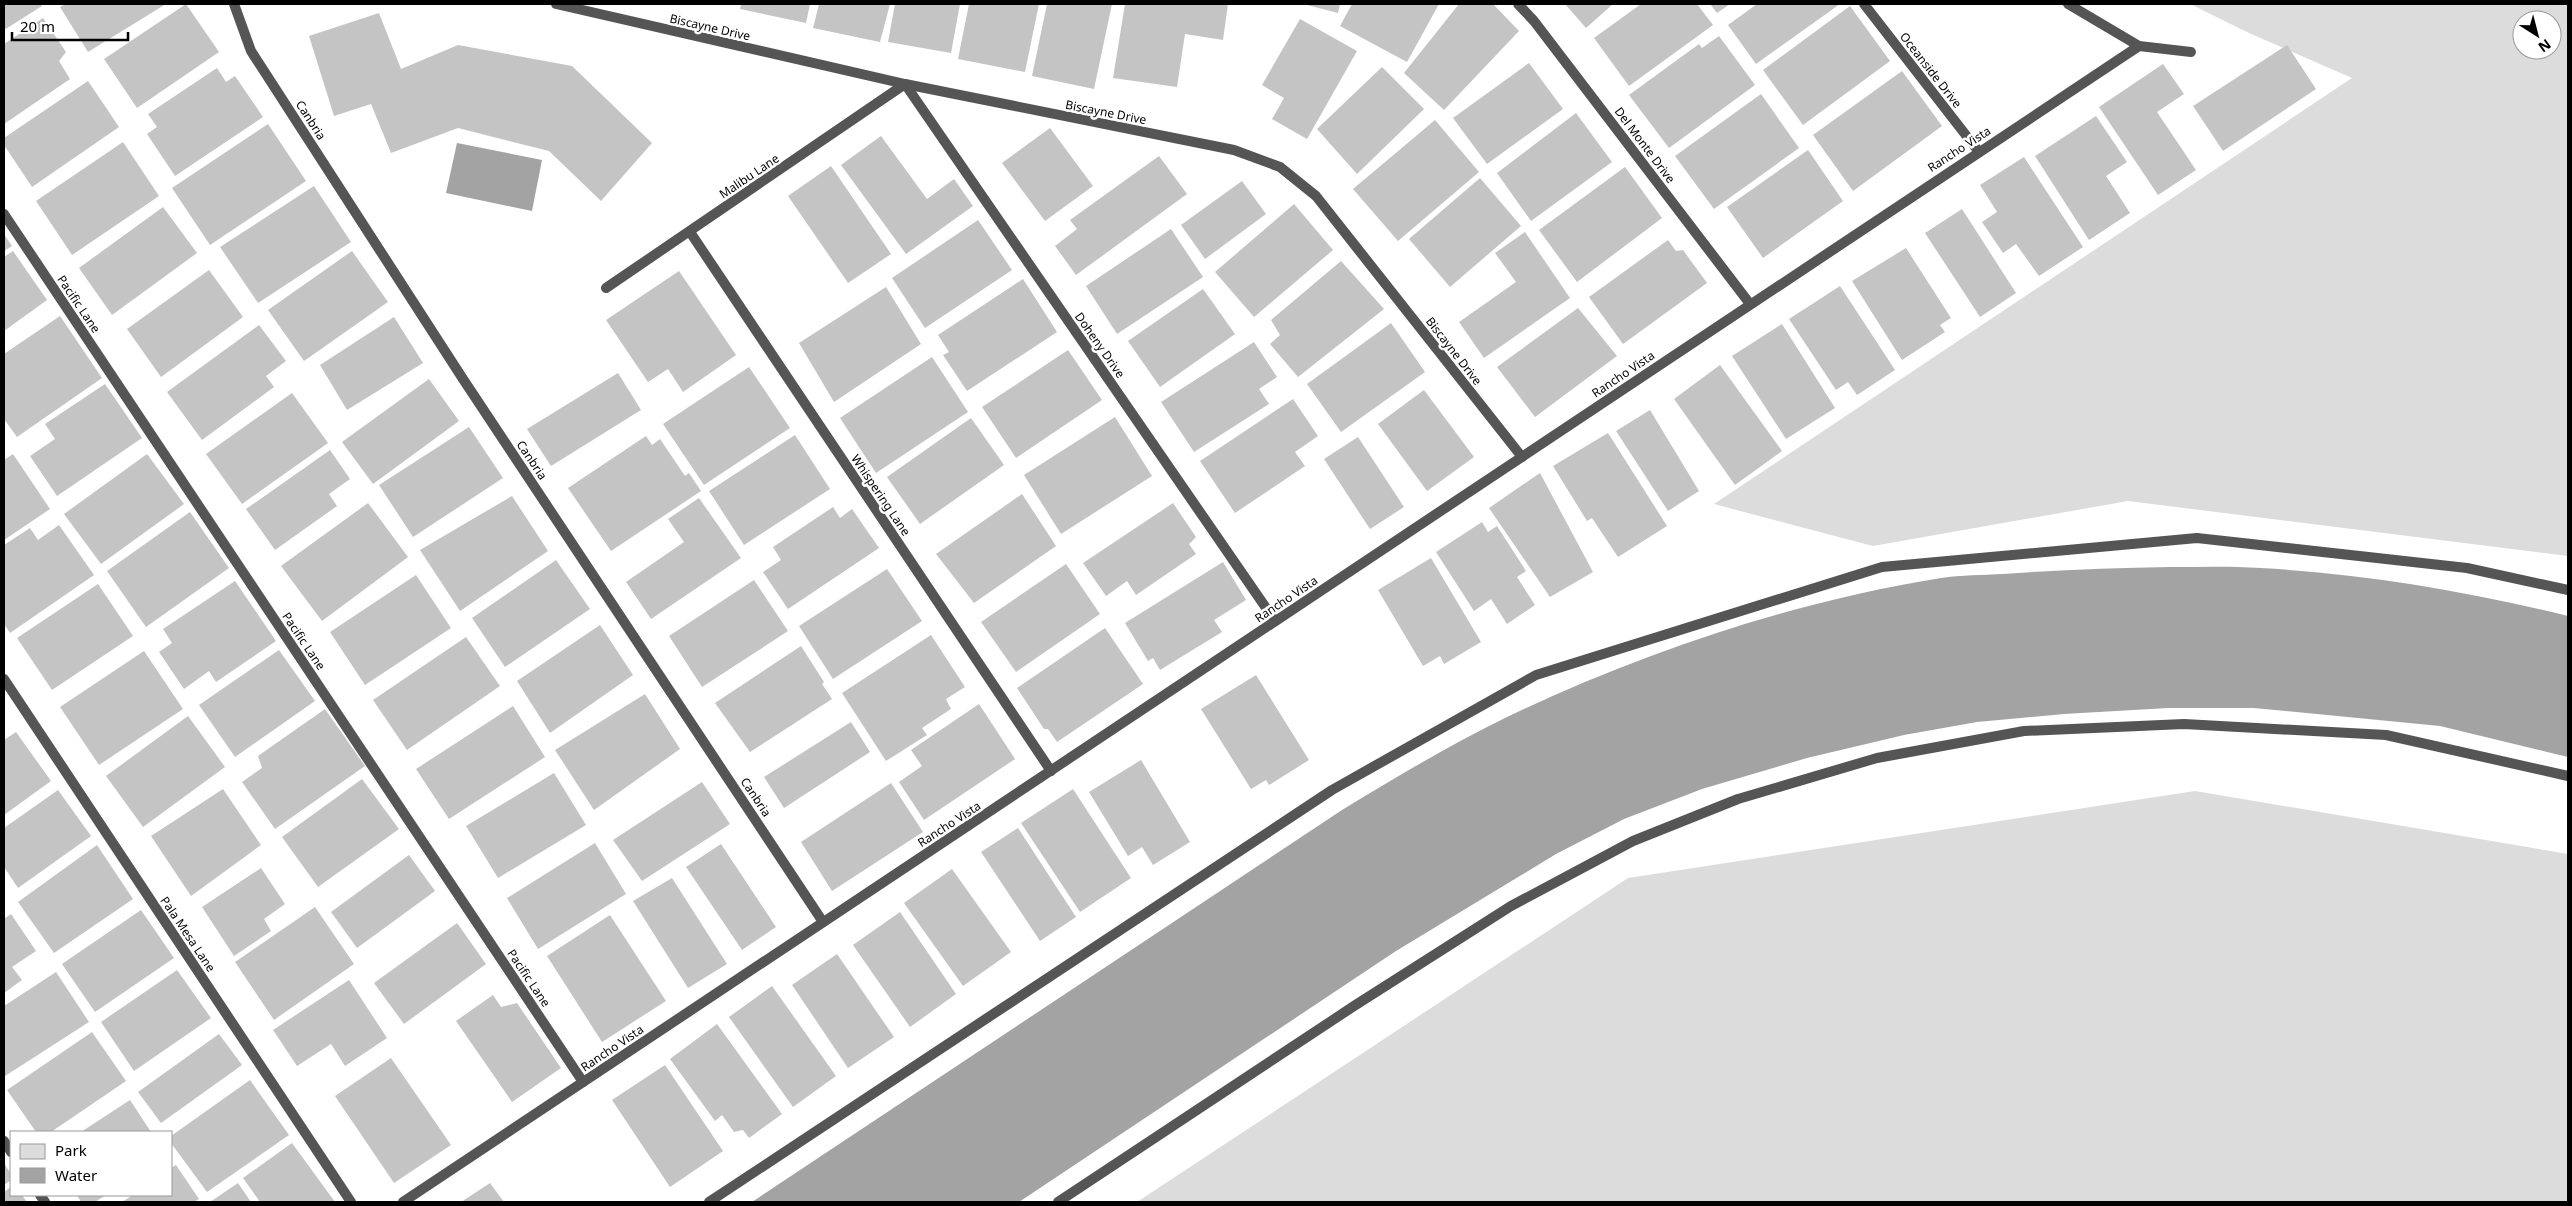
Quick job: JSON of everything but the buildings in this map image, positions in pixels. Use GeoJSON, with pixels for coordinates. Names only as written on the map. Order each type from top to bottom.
{"type":"FeatureCollection","features":[{"type":"Feature","properties":{"kind":"lane","name":"Canbria"},"geometry":{"type":"LineString","coordinates":[[234,4],[251,50],[468,388],[823,922]]}},
{"type":"Feature","properties":{"kind":"lane","name":"Biscayne Drive"},"geometry":{"type":"LineString","coordinates":[[556,4],[905,84],[1234,150],[1280,167],[1316,196],[1522,458]]}},
{"type":"Feature","properties":{"kind":"lane","name":"Del Monte Drive"},"geometry":{"type":"LineString","coordinates":[[1518,4],[1534,21],[1750,304]]}},
{"type":"Feature","properties":{"kind":"lane","name":"Oceanside Drive"},"geometry":{"type":"LineString","coordinates":[[1864,4],[1979,152]]}},
{"type":"Feature","properties":{"kind":"lane"},"geometry":{"type":"LineString","coordinates":[[2068,4],[2139,46],[2191,52]]}},
{"type":"Feature","properties":{"kind":"lane","name":"Rancho Vista"},"geometry":{"type":"LineString","coordinates":[[403,1202],[2139,46]]}},
{"type":"Feature","properties":{"kind":"lane","name":"Malibu Lane"},"geometry":{"type":"LineString","coordinates":[[606,288],[905,84]]}},
{"type":"Feature","properties":{"kind":"lane","name":"Doheny Drive"},"geometry":{"type":"LineString","coordinates":[[905,84],[1275,621]]}},
{"type":"Feature","properties":{"kind":"lane","name":"Pacific Lane"},"geometry":{"type":"LineString","coordinates":[[4,214],[583,1082]]}},
{"type":"Feature","properties":{"kind":"lane","name":"Whispering Lane"},"geometry":{"type":"LineString","coordinates":[[690,232],[1051,772]]}},
{"type":"Feature","properties":{"kind":"lane"},"geometry":{"type":"LineString","coordinates":[[709,1202],[1332,790],[1536,674],[1882,567],[2197,538],[2467,568],[2568,590]]}},
{"type":"Feature","properties":{"kind":"lane","name":"Pala Mesa Lane"},"geometry":{"type":"LineString","coordinates":[[4,679],[351,1202]]}},
{"type":"Feature","properties":{"kind":"lane"},"geometry":{"type":"LineString","coordinates":[[1058,1202],[1354,1006],[1511,906],[1633,841],[1738,799],[1877,758],[2024,731],[2184,724],[2386,735],[2568,776]]}},
{"type":"Feature","properties":{"kind":"green space"},"geometry":{"type":"Polygon","coordinates":[[[2190,4],[2568,4],[2568,556],[2128,501],[1873,546],[1714,504],[2352,78],[2249,33],[2190,4]]]}},
{"type":"Feature","properties":{"kind":"green space"},"geometry":{"type":"Polygon","coordinates":[[[2195,791],[2568,854],[2568,1202],[1137,1202],[1628,878],[2195,791]]]}},
{"type":"Feature","properties":{"kind":"water"},"geometry":{"type":"Polygon","coordinates":[[[457,143],[542,160],[532,211],[446,193],[457,143]]]}},
{"type":"Feature","properties":{"kind":"water"},"geometry":{"type":"Polygon","coordinates":[[[2170,567],[2261,568],[2377,579],[2454,591],[2568,616],[2568,757],[2440,726],[2254,708],[2168,708],[2064,714],[1977,722],[1904,735],[1807,758],[1702,789],[1624,819],[1556,854],[1396,951],[1019,1202],[752,1202],[1342,810],[1403,773],[1465,739],[1559,693],[1611,671],[1719,632],[1774,615],[1885,588],[1956,576],[2086,569],[2170,567]]]}}]}
